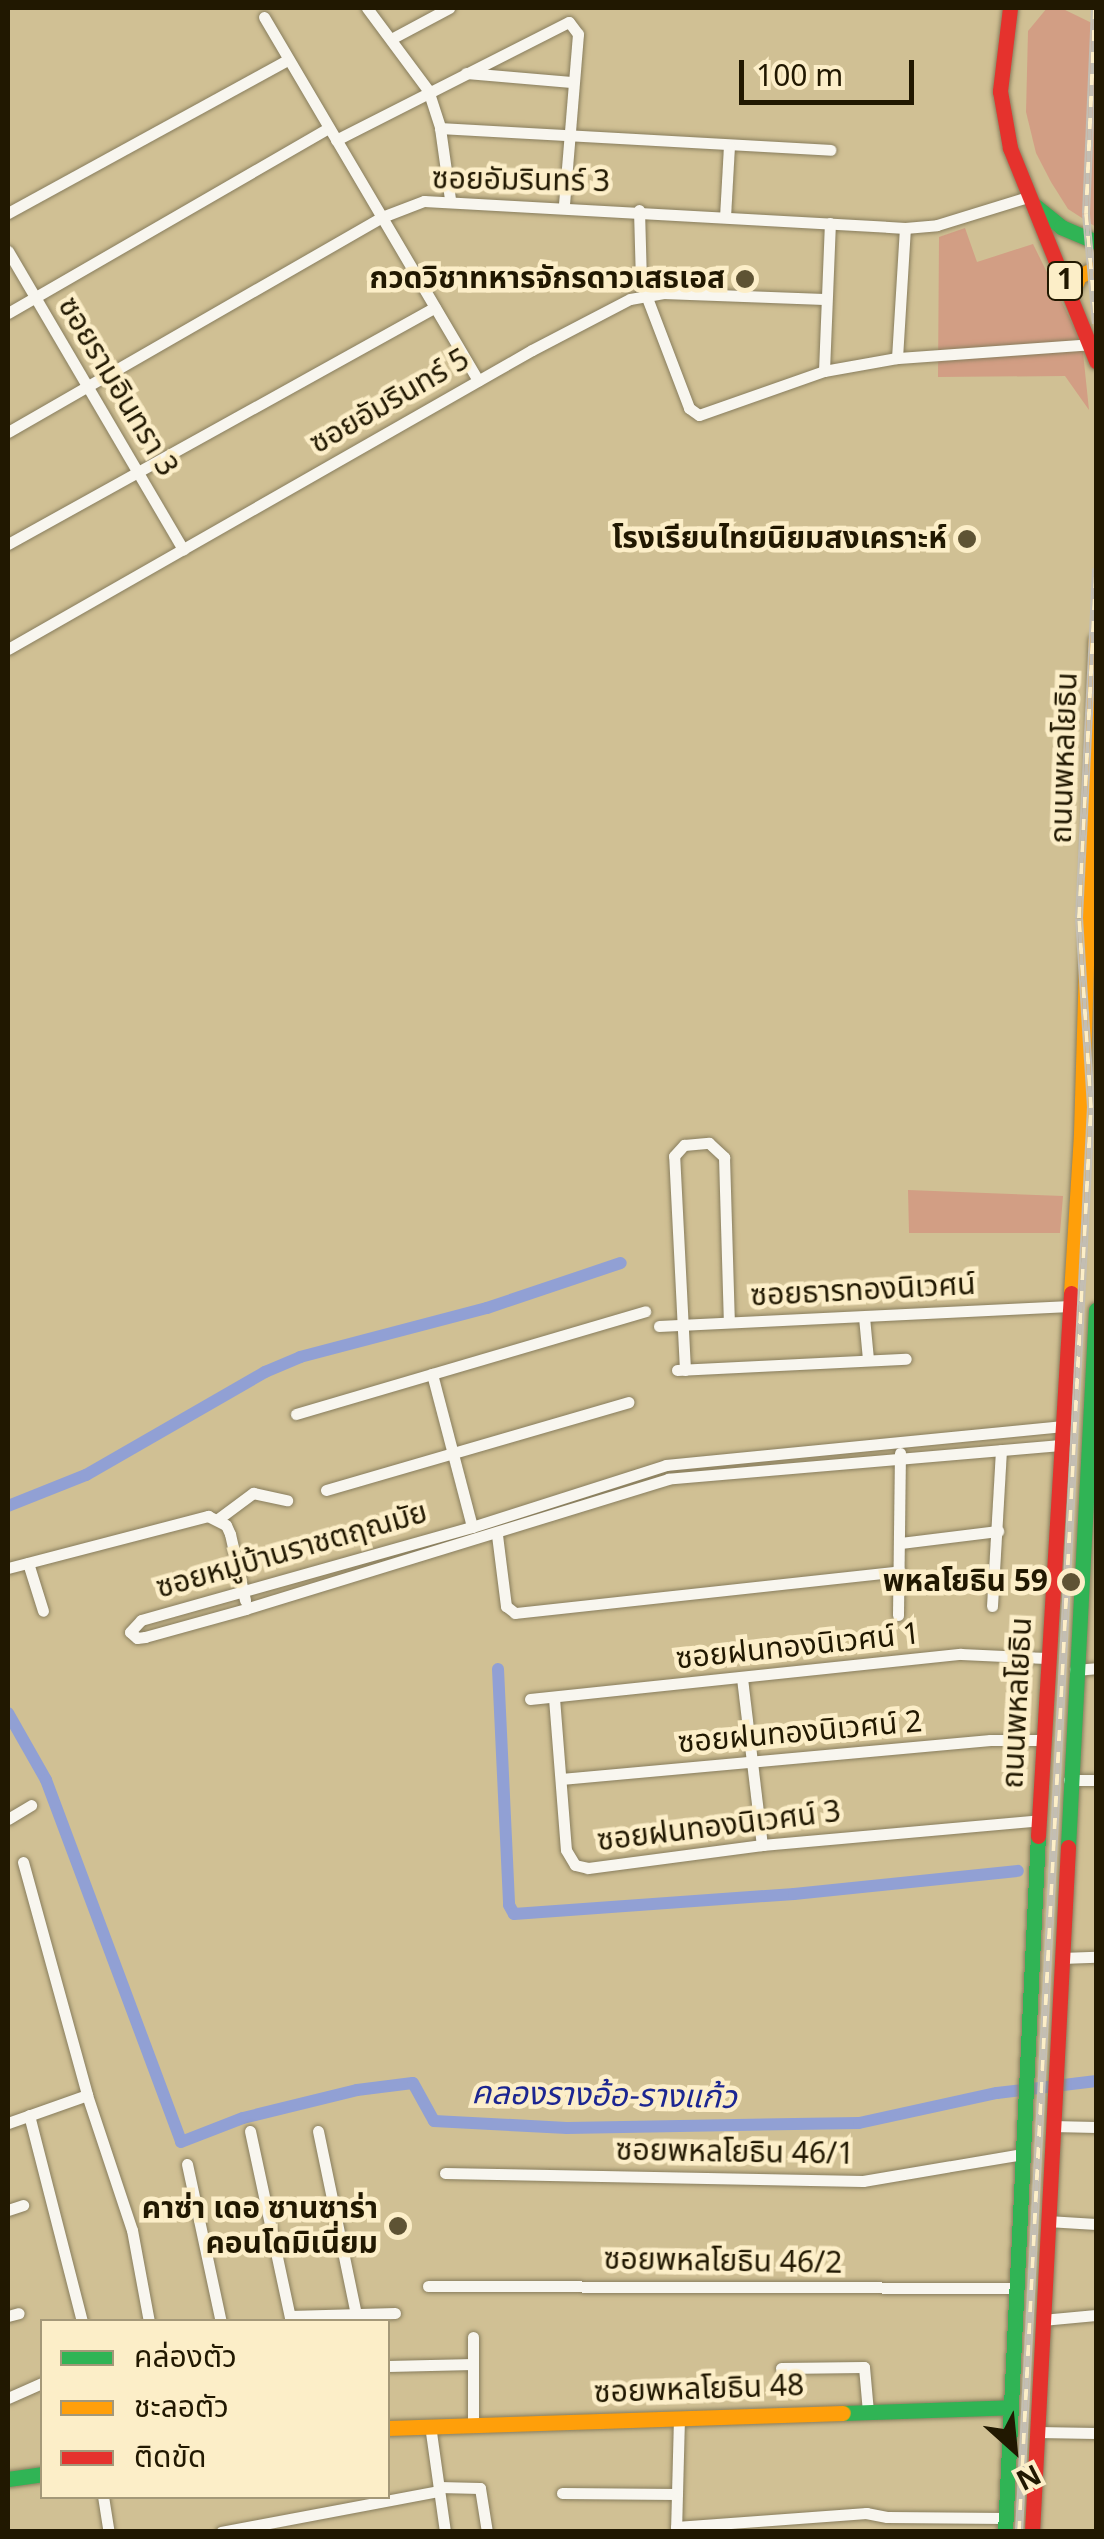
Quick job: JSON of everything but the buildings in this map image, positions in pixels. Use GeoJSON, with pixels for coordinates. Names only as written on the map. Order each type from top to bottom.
{"type":"FeatureCollection","features":[{"type":"Feature","properties":{"kind":"main road"},"geometry":{"type":"LineString","coordinates":[[998,8],[1004,30]]}},
{"type":"Feature","properties":{"kind":"main road"},"geometry":{"type":"LineString","coordinates":[[1010,8],[1004,30],[1000,91],[1005,123],[1029,200],[1061,226],[1096,242]]}},
{"type":"Feature","properties":{"kind":"main road","name":"1"},"geometry":{"type":"LineString","coordinates":[[1029,200],[1096,361]]}},
{"type":"Feature","properties":{"kind":"main road"},"geometry":{"type":"LineString","coordinates":[[1071,295],[1079,276],[1096,268]]}},
{"type":"Feature","properties":{"kind":"main road","name":"ถนนพหลโยธิน"},"geometry":{"type":"LineString","coordinates":[[1005,2525],[1047,1658],[1070,1306],[1090,878],[1096,640]]}},
{"type":"Feature","properties":{"kind":"main road","name":"ถนนพหลโยธิน"},"geometry":{"type":"LineString","coordinates":[[1090,878],[1096,838]]}},
{"type":"Feature","properties":{"kind":"main road","name":"ถนนพหลโยธิน"},"geometry":{"type":"LineString","coordinates":[[1032,2532],[1096,1310]]}},
{"type":"Feature","properties":{"kind":"main road"},"geometry":{"type":"LineString","coordinates":[[1037,1866],[1065,1864]]}},
{"type":"Feature","properties":{"kind":"main road"},"geometry":{"type":"LineString","coordinates":[[1036,1883],[1064,1882]]}},
{"type":"Feature","properties":{"kind":"main road","name":"ซอยพหลโยธิน 48"},"geometry":{"type":"LineString","coordinates":[[390,2428],[868,2412],[1011,2414],[1037,2426]]}},
{"type":"Feature","properties":{"kind":"main road"},"geometry":{"type":"LineString","coordinates":[[8,2479],[40,2474]]}},
{"type":"Feature","properties":{"kind":"street"},"geometry":{"type":"LineString","coordinates":[[367,8],[428,90],[440,128],[450,200]]}},
{"type":"Feature","properties":{"kind":"street"},"geometry":{"type":"LineString","coordinates":[[391,39],[449,8]]}},
{"type":"Feature","properties":{"kind":"street"},"geometry":{"type":"LineString","coordinates":[[264,17],[478,382]]}},
{"type":"Feature","properties":{"kind":"street"},"geometry":{"type":"LineString","coordinates":[[336,140],[428,90],[570,22],[577,29],[564,206]]}},
{"type":"Feature","properties":{"kind":"street"},"geometry":{"type":"LineString","coordinates":[[8,213],[288,60]]}},
{"type":"Feature","properties":{"kind":"street"},"geometry":{"type":"LineString","coordinates":[[462,73],[572,82]]}},
{"type":"Feature","properties":{"kind":"street"},"geometry":{"type":"LineString","coordinates":[[8,313],[328,128]]}},
{"type":"Feature","properties":{"kind":"street"},"geometry":{"type":"LineString","coordinates":[[440,128],[830,150]]}},
{"type":"Feature","properties":{"kind":"street"},"geometry":{"type":"LineString","coordinates":[[725,217],[729,146]]}},
{"type":"Feature","properties":{"kind":"street","name":"ซอยอัมรินทร์ 3"},"geometry":{"type":"LineString","coordinates":[[8,432],[382,217],[424,201],[639,210],[905,228],[937,226],[1029,200]]}},
{"type":"Feature","properties":{"kind":"street"},"geometry":{"type":"LineString","coordinates":[[639,210],[639,272],[645,293],[689,408],[704,416],[824,371],[897,358],[1091,344]]}},
{"type":"Feature","properties":{"kind":"street"},"geometry":{"type":"LineString","coordinates":[[824,371],[830,224]]}},
{"type":"Feature","properties":{"kind":"street"},"geometry":{"type":"LineString","coordinates":[[897,358],[905,228]]}},
{"type":"Feature","properties":{"kind":"street","name":"ซอยรามอินทรา 3"},"geometry":{"type":"LineString","coordinates":[[8,251],[182,550]]}},
{"type":"Feature","properties":{"kind":"street","name":"ซอยอัมรินทร์ 5"},"geometry":{"type":"LineString","coordinates":[[8,649],[608,308],[645,293],[824,299]]}},
{"type":"Feature","properties":{"kind":"street"},"geometry":{"type":"LineString","coordinates":[[8,544],[435,307]]}},
{"type":"Feature","properties":{"kind":"street"},"geometry":{"type":"LineString","coordinates":[[729,1322],[724,1157],[709,1143],[684,1145],[674,1156],[684,1325],[681,1370],[906,1358]]}},
{"type":"Feature","properties":{"kind":"street","name":"ซอยธารทองนิเวศน์"},"geometry":{"type":"LineString","coordinates":[[658,1326],[1070,1306]]}},
{"type":"Feature","properties":{"kind":"street"},"geometry":{"type":"LineString","coordinates":[[296,1414],[645,1311]]}},
{"type":"Feature","properties":{"kind":"street"},"geometry":{"type":"LineString","coordinates":[[864,1317],[868,1359]]}},
{"type":"Feature","properties":{"kind":"street"},"geometry":{"type":"LineString","coordinates":[[432,1374],[472,1527]]}},
{"type":"Feature","properties":{"kind":"street"},"geometry":{"type":"LineString","coordinates":[[326,1490],[628,1402]]}},
{"type":"Feature","properties":{"kind":"street","name":"ซอยหมู่บ้านราชตฤณมัย"},"geometry":{"type":"LineString","coordinates":[[1061,1445],[668,1479],[246,1609],[145,1637],[137,1638],[130,1632],[141,1620],[472,1527],[680,1462],[1062,1426]]}},
{"type":"Feature","properties":{"kind":"street"},"geometry":{"type":"LineString","coordinates":[[898,1616],[900,1444]]}},
{"type":"Feature","properties":{"kind":"street"},"geometry":{"type":"LineString","coordinates":[[992,1606],[1001,1450]]}},
{"type":"Feature","properties":{"kind":"street"},"geometry":{"type":"LineString","coordinates":[[218,1519],[253,1493],[286,1500]]}},
{"type":"Feature","properties":{"kind":"street"},"geometry":{"type":"LineString","coordinates":[[571,1497],[574,1511]]}},
{"type":"Feature","properties":{"kind":"street"},"geometry":{"type":"LineString","coordinates":[[8,1568],[208,1516],[218,1519],[230,1534],[246,1609]]}},
{"type":"Feature","properties":{"kind":"street"},"geometry":{"type":"LineString","coordinates":[[900,1543],[998,1531]]}},
{"type":"Feature","properties":{"kind":"street"},"geometry":{"type":"LineString","coordinates":[[497,1534],[506,1606],[515,1614],[900,1571]]}},
{"type":"Feature","properties":{"kind":"street"},"geometry":{"type":"LineString","coordinates":[[354,1559],[357,1576]]}},
{"type":"Feature","properties":{"kind":"street"},"geometry":{"type":"LineString","coordinates":[[28,1563],[43,1611]]}},
{"type":"Feature","properties":{"kind":"street","name":"ซอยฝนทองนิเวศน์ 1"},"geometry":{"type":"LineString","coordinates":[[530,1699],[961,1654],[1047,1658]]}},
{"type":"Feature","properties":{"kind":"street"},"geometry":{"type":"LineString","coordinates":[[1075,1670],[1096,1668]]}},
{"type":"Feature","properties":{"kind":"street"},"geometry":{"type":"LineString","coordinates":[[742,1678],[762,1845]]}},
{"type":"Feature","properties":{"kind":"street","name":"ซอยฝนทองนิเวศน์ 3"},"geometry":{"type":"LineString","coordinates":[[554,1698],[566,1850],[575,1865],[588,1868],[762,1845],[1040,1820]]}},
{"type":"Feature","properties":{"kind":"street","name":"ซอยฝนทองนิเวศน์ 2"},"geometry":{"type":"LineString","coordinates":[[561,1779],[990,1740],[1043,1740]]}},
{"type":"Feature","properties":{"kind":"street"},"geometry":{"type":"LineString","coordinates":[[1069,1780],[1096,1780]]}},
{"type":"Feature","properties":{"kind":"street"},"geometry":{"type":"LineString","coordinates":[[8,1818],[30,1806]]}},
{"type":"Feature","properties":{"kind":"street"},"geometry":{"type":"LineString","coordinates":[[23,1862],[87,2096],[132,2230],[148,2319]]}},
{"type":"Feature","properties":{"kind":"street"},"geometry":{"type":"LineString","coordinates":[[1060,1958],[1096,1957]]}},
{"type":"Feature","properties":{"kind":"street"},"geometry":{"type":"LineString","coordinates":[[8,2122],[87,2096]]}},
{"type":"Feature","properties":{"kind":"street"},"geometry":{"type":"LineString","coordinates":[[29,2115],[81,2319]]}},
{"type":"Feature","properties":{"kind":"street"},"geometry":{"type":"LineString","coordinates":[[1052,2126],[1096,2127]]}},
{"type":"Feature","properties":{"kind":"street"},"geometry":{"type":"LineString","coordinates":[[250,2130],[291,2319],[395,2313]]}},
{"type":"Feature","properties":{"kind":"street"},"geometry":{"type":"LineString","coordinates":[[318,2131],[356,2315]]}},
{"type":"Feature","properties":{"kind":"street","name":"ซอยพหลโยธิน 46/1"},"geometry":{"type":"LineString","coordinates":[[445,2173],[863,2181],[1023,2154]]}},
{"type":"Feature","properties":{"kind":"street"},"geometry":{"type":"LineString","coordinates":[[187,2164],[221,2319]]}},
{"type":"Feature","properties":{"kind":"street"},"geometry":{"type":"LineString","coordinates":[[8,2210],[23,2206]]}},
{"type":"Feature","properties":{"kind":"street"},"geometry":{"type":"LineString","coordinates":[[1047,2221],[1096,2224]]}},
{"type":"Feature","properties":{"kind":"street","name":"ซอยพหลโยธิน 46/2"},"geometry":{"type":"LineString","coordinates":[[428,2286],[1017,2288]]}},
{"type":"Feature","properties":{"kind":"street"},"geometry":{"type":"LineString","coordinates":[[1042,2320],[1096,2315]]}},
{"type":"Feature","properties":{"kind":"street"},"geometry":{"type":"LineString","coordinates":[[473,2337],[473,2424]]}},
{"type":"Feature","properties":{"kind":"street"},"geometry":{"type":"LineString","coordinates":[[390,2366],[473,2364]]}},
{"type":"Feature","properties":{"kind":"street"},"geometry":{"type":"LineString","coordinates":[[781,2368],[864,2367],[868,2412]]}},
{"type":"Feature","properties":{"kind":"street"},"geometry":{"type":"LineString","coordinates":[[8,2398],[40,2383]]}},
{"type":"Feature","properties":{"kind":"street"},"geometry":{"type":"LineString","coordinates":[[678,2418],[676,2530],[866,2513],[887,2518],[1005,2525]]}},
{"type":"Feature","properties":{"kind":"street"},"geometry":{"type":"LineString","coordinates":[[430,2425],[445,2532]]}},
{"type":"Feature","properties":{"kind":"street"},"geometry":{"type":"LineString","coordinates":[[1037,2426],[1096,2433]]}},
{"type":"Feature","properties":{"kind":"street"},"geometry":{"type":"LineString","coordinates":[[390,2499],[439,2489],[480,2488],[487,2532]]}},
{"type":"Feature","properties":{"kind":"street"},"geometry":{"type":"LineString","coordinates":[[562,2494],[676,2494]]}},
{"type":"Feature","properties":{"kind":"street"},"geometry":{"type":"LineString","coordinates":[[104,2499],[109,2532]]}},
{"type":"Feature","properties":{"kind":"street"},"geometry":{"type":"LineString","coordinates":[[220,2532],[388,2499]]}},
{"type":"Feature","properties":{"kind":"shaded area"},"geometry":{"type":"Polygon","coordinates":[[[1047,8],[1061,8],[1096,25],[1096,227],[1068,209],[1051,182],[1036,153],[1026,112],[1028,31],[1047,8]]]}},
{"type":"Feature","properties":{"kind":"shaded area"},"geometry":{"type":"Polygon","coordinates":[[[965,228],[977,262],[1033,244],[1082,343],[1089,410],[1065,376],[938,377],[939,237],[965,228]]]}},
{"type":"Feature","properties":{"kind":"shaded area"},"geometry":{"type":"Polygon","coordinates":[[[908,1190],[1063,1196],[1060,1233],[909,1233],[908,1190]]]}},
{"type":"Feature","properties":{"kind":"waterway"},"geometry":{"type":"LineString","coordinates":[[8,1506],[86,1475],[265,1372],[300,1357],[487,1308],[621,1263]]}},
{"type":"Feature","properties":{"kind":"waterway"},"geometry":{"type":"LineString","coordinates":[[498,1669],[509,1905],[514,1914],[794,1894],[1018,1871]]}},
{"type":"Feature","properties":{"kind":"waterway","name":"คลองรางอ้อ-รางแก้ว"},"geometry":{"type":"LineString","coordinates":[[8,1713],[46,1780],[181,2142],[243,2118],[357,2090],[413,2083],[434,2121],[567,2128],[859,2123],[997,2093],[1096,2081]]}},
{"type":"Feature","properties":{"kind":"railway"},"geometry":{"type":"LineString","coordinates":[[1095,8],[1086,214],[1096,324]]}},
{"type":"Feature","properties":{"kind":"railway"},"geometry":{"type":"LineString","coordinates":[[1019,2532],[1091,1108],[1079,918],[1096,568]]}},
{"type":"Feature","properties":{"kind":"traffic: fast"},"geometry":{"type":"LineString","coordinates":[[1033,204],[1061,227],[1096,242]]}},
{"type":"Feature","properties":{"kind":"traffic: fast"},"geometry":{"type":"LineString","coordinates":[[1068,1847],[1096,1310]]}},
{"type":"Feature","properties":{"kind":"traffic: fast"},"geometry":{"type":"LineString","coordinates":[[1005,2532],[1038,1836]]}},
{"type":"Feature","properties":{"kind":"traffic: fast"},"geometry":{"type":"LineString","coordinates":[[843,2413],[1011,2407]]}},
{"type":"Feature","properties":{"kind":"traffic: fast"},"geometry":{"type":"LineString","coordinates":[[8,2479],[40,2474]]}},
{"type":"Feature","properties":{"kind":"traffic: slow"},"geometry":{"type":"LineString","coordinates":[[1071,295],[1079,276],[1096,268]]}},
{"type":"Feature","properties":{"kind":"traffic: slow"},"geometry":{"type":"LineString","coordinates":[[1071,1293],[1081,1133],[1096,640]]}},
{"type":"Feature","properties":{"kind":"traffic: slow"},"geometry":{"type":"LineString","coordinates":[[390,2428],[843,2413]]}},
{"type":"Feature","properties":{"kind":"traffic: jam"},"geometry":{"type":"LineString","coordinates":[[1010,8],[1000,91],[1010,148],[1096,361]]}},
{"type":"Feature","properties":{"kind":"traffic: jam"},"geometry":{"type":"LineString","coordinates":[[1038,1836],[1071,1293]]}},
{"type":"Feature","properties":{"kind":"traffic: jam"},"geometry":{"type":"LineString","coordinates":[[1032,2532],[1068,1847]]}},
{"type":"Feature","properties":{"kind":"place","name":"กวดวิชาทหารจักรดาวเสธเอส"},"geometry":{"type":"Point","coordinates":[745,279]}},
{"type":"Feature","properties":{"kind":"place","name":"โรงเรียนไทยนิยมสงเคราะห์"},"geometry":{"type":"Point","coordinates":[967,539]}},
{"type":"Feature","properties":{"kind":"place","name":"พหลโยธิน 59"},"geometry":{"type":"Point","coordinates":[1071,1582]}},
{"type":"Feature","properties":{"kind":"place","name":"คาซ่า เดอ ซานซาร่า คอนโดมิเนี่ยม"},"geometry":{"type":"Point","coordinates":[398,2226]}}]}
